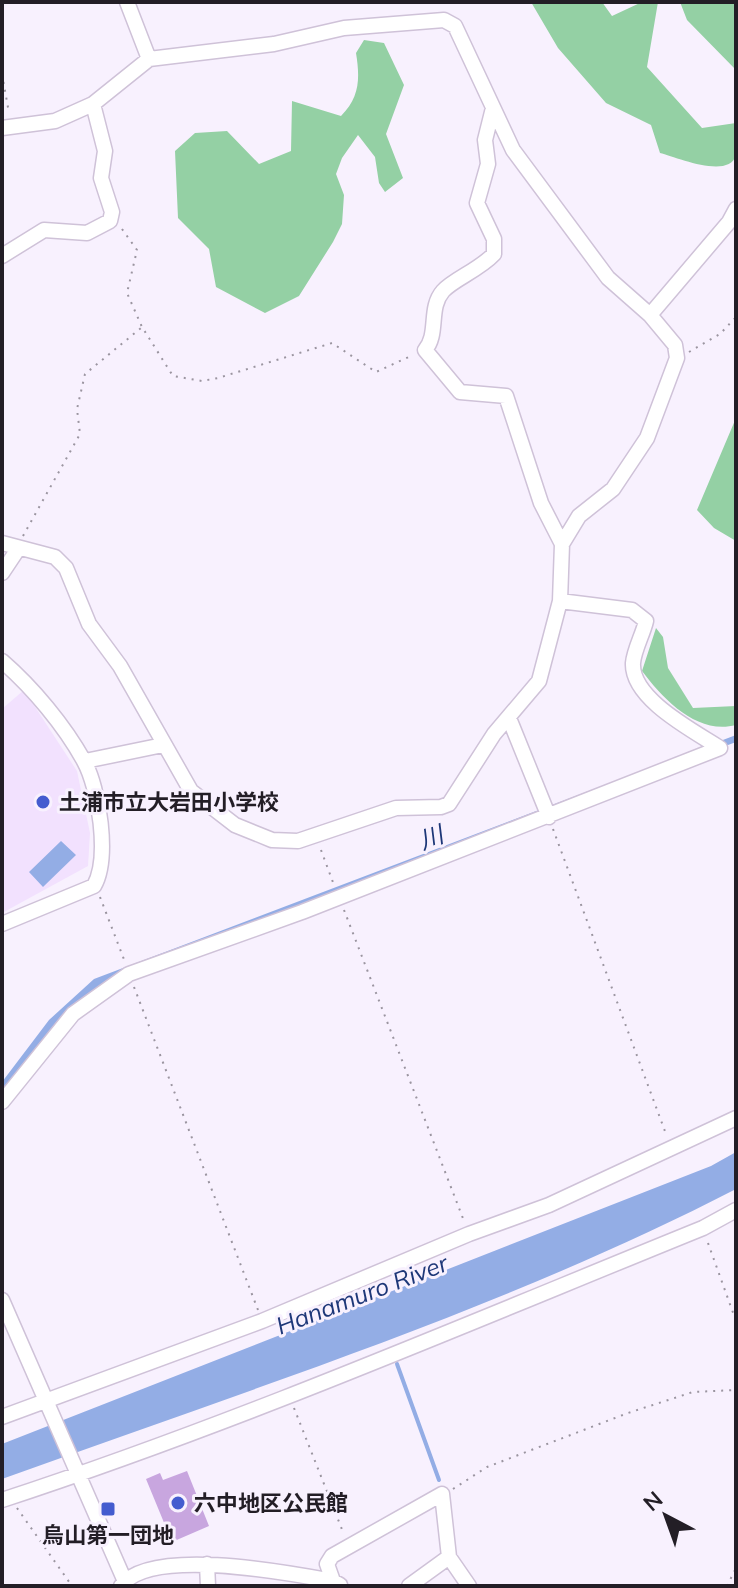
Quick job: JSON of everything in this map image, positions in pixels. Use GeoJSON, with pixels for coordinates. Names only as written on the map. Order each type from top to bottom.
{"type":"FeatureCollection","features":[{"type":"Feature","properties":{"kind":"street"},"geometry":{"type":"LineString","coordinates":[[127,2],[149,59]]}},
{"type":"Feature","properties":{"kind":"street"},"geometry":{"type":"LineString","coordinates":[[6,127],[55,121],[93,104],[149,59],[274,44],[344,28],[444,20],[455,26],[513,150],[608,278],[650,315],[675,345],[677,358],[647,438],[613,489],[579,516],[562,544]]}},
{"type":"Feature","properties":{"kind":"street"},"geometry":{"type":"LineString","coordinates":[[2,256],[44,230],[87,233],[110,221],[101,178],[105,151],[93,104]]}},
{"type":"Feature","properties":{"kind":"street"},"geometry":{"type":"LineString","coordinates":[[2,543],[55,557],[66,568],[89,624],[120,666],[191,791],[235,825],[272,840],[317,837],[396,808],[449,804],[494,734],[539,681],[555,631],[560,601],[562,544],[541,503],[506,396],[460,392],[425,350],[432,343],[434,312],[443,291],[480,270],[494,254],[494,239],[477,203],[488,164],[485,140],[493,108]]}},
{"type":"Feature","properties":{"kind":"street"},"geometry":{"type":"LineString","coordinates":[[650,315],[729,222],[736,209]]}},
{"type":"Feature","properties":{"kind":"street"},"geometry":{"type":"LineString","coordinates":[[2,573],[18,549]]}},
{"type":"Feature","properties":{"kind":"street"},"geometry":{"type":"LineString","coordinates":[[2,1102],[73,1014],[129,974],[339,898],[720,748],[659,708],[637,684],[633,663],[646,621],[643,615],[608,606],[560,601]]}},
{"type":"Feature","properties":{"kind":"street"},"geometry":{"type":"LineString","coordinates":[[2,661],[53,716],[85,761],[101,828],[104,856],[101,874],[94,886],[2,924]]}},
{"type":"Feature","properties":{"kind":"street"},"geometry":{"type":"LineString","coordinates":[[509,718],[549,817]]}},
{"type":"Feature","properties":{"kind":"street"},"geometry":{"type":"LineString","coordinates":[[85,761],[163,745]]}},
{"type":"Feature","properties":{"kind":"street"},"geometry":{"type":"LineString","coordinates":[[2,1417],[262,1321],[469,1234],[549,1205],[672,1151],[736,1118]]}},
{"type":"Feature","properties":{"kind":"street"},"geometry":{"type":"LineString","coordinates":[[6,1498],[289,1395],[703,1228],[736,1210]]}},
{"type":"Feature","properties":{"kind":"street"},"geometry":{"type":"LineString","coordinates":[[2,1300],[80,1471],[124,1584],[143,1571],[207,1564],[337,1583]]}},
{"type":"Feature","properties":{"kind":"street"},"geometry":{"type":"LineString","coordinates":[[337,1583],[327,1564],[332,1556],[442,1494],[449,1557],[469,1586]]}},
{"type":"Feature","properties":{"kind":"street"},"geometry":{"type":"LineString","coordinates":[[409,1586],[449,1557]]}},
{"type":"Feature","properties":{"kind":"street"},"geometry":{"type":"LineString","coordinates":[[207,1564],[208,1586]]}},
{"type":"Feature","properties":{"kind":"path"},"geometry":{"type":"LineString","coordinates":[[2,74],[6,127]]}},
{"type":"Feature","properties":{"kind":"path"},"geometry":{"type":"LineString","coordinates":[[111,216],[137,250],[127,293],[142,327],[173,376],[202,381],[332,343],[376,372],[425,350]]}},
{"type":"Feature","properties":{"kind":"path"},"geometry":{"type":"LineString","coordinates":[[677,358],[720,334],[736,317]]}},
{"type":"Feature","properties":{"kind":"path"},"geometry":{"type":"LineString","coordinates":[[18,549],[80,434],[77,409],[85,374],[142,327]]}},
{"type":"Feature","properties":{"kind":"path"},"geometry":{"type":"LineString","coordinates":[[549,817],[672,1151]]}},
{"type":"Feature","properties":{"kind":"path"},"geometry":{"type":"LineString","coordinates":[[317,837],[469,1234]]}},
{"type":"Feature","properties":{"kind":"path"},"geometry":{"type":"LineString","coordinates":[[94,886],[107,911],[262,1321]]}},
{"type":"Feature","properties":{"kind":"path"},"geometry":{"type":"LineString","coordinates":[[703,1228],[736,1321]]}},
{"type":"Feature","properties":{"kind":"path"},"geometry":{"type":"LineString","coordinates":[[442,1494],[487,1467],[628,1413],[693,1392],[736,1390]]}},
{"type":"Feature","properties":{"kind":"path"},"geometry":{"type":"LineString","coordinates":[[289,1395],[348,1546]]}},
{"type":"Feature","properties":{"kind":"path"},"geometry":{"type":"LineString","coordinates":[[6,1498],[72,1586]]}},
{"type":"Feature","properties":{"kind":"path"},"geometry":{"type":"LineString","coordinates":[[727,1586],[736,1568]]}},
{"type":"Feature","properties":{"kind":"shaded area","name":"土浦市立大岩田小学校"},"geometry":{"type":"Polygon","coordinates":[[[24,690],[77,771],[90,833],[88,866],[2,913],[2,709],[24,690]]]}},
{"type":"Feature","properties":{"kind":"green space"},"geometry":{"type":"Polygon","coordinates":[[[531,2],[602,2],[612,16],[642,2],[658,2],[647,67],[702,128],[736,123],[737,151],[731,162],[723,166],[701,165],[660,153],[651,125],[606,103],[558,48],[531,2]]]}},
{"type":"Feature","properties":{"kind":"green space"},"geometry":{"type":"Polygon","coordinates":[[[680,2],[736,2],[736,70],[687,20],[680,2]]]}},
{"type":"Feature","properties":{"kind":"green space"},"geometry":{"type":"Polygon","coordinates":[[[364,40],[384,43],[404,85],[386,134],[403,178],[385,192],[379,183],[375,157],[358,135],[342,158],[336,174],[344,195],[342,224],[333,242],[299,296],[265,313],[216,287],[209,249],[178,218],[175,151],[195,133],[227,131],[259,164],[291,151],[292,101],[341,116],[355,94],[358,79],[356,53],[364,40]]]}},
{"type":"Feature","properties":{"kind":"green space"},"geometry":{"type":"Polygon","coordinates":[[[736,418],[736,541],[714,528],[697,510],[736,418]]]}},
{"type":"Feature","properties":{"kind":"green space"},"geometry":{"type":"Polygon","coordinates":[[[656,628],[663,637],[668,668],[693,708],[736,706],[736,725],[722,727],[695,720],[671,703],[651,682],[642,671],[656,628]]]}},
{"type":"Feature","properties":{"kind":"water"},"geometry":{"type":"Polygon","coordinates":[[[736,735],[736,742],[119,975],[101,985],[69,1012],[2,1092],[2,1082],[49,1020],[94,979],[736,735]]]}},
{"type":"Feature","properties":{"kind":"water"},"geometry":{"type":"Polygon","coordinates":[[[61,841],[76,855],[43,887],[29,872],[61,841]]]}},
{"type":"Feature","properties":{"kind":"water"},"geometry":{"type":"Polygon","coordinates":[[[736,1152],[736,1189],[648,1232],[374,1346],[2,1479],[2,1444],[711,1166],[736,1152]]]}},
{"type":"Feature","properties":{"kind":"building","name":"六中地区公民館"},"geometry":{"type":"Polygon","coordinates":[[[187,1471],[209,1526],[172,1542],[146,1479],[160,1473],[163,1480],[187,1471]]]}},
{"type":"Feature","properties":{"kind":"waterway"},"geometry":{"type":"LineString","coordinates":[[397,1364],[439,1480]]}},
{"type":"Feature","properties":{"kind":"place","name":"土浦市立大岩田小学校"},"geometry":{"type":"Point","coordinates":[43,802]}},
{"type":"Feature","properties":{"kind":"place","name":"六中地区公民館"},"geometry":{"type":"Point","coordinates":[178,1503]}},
{"type":"Feature","properties":{"kind":"place","name":"烏山第一団地"},"geometry":{"type":"Point","coordinates":[108,1509]}},
{"type":"Feature","properties":{"kind":"water label","name":"川"},"geometry":{"type":"Point","coordinates":[431,838]}},
{"type":"Feature","properties":{"kind":"water label","name":"Hanamuro River"},"geometry":{"type":"Point","coordinates":[362,1295]}}]}
